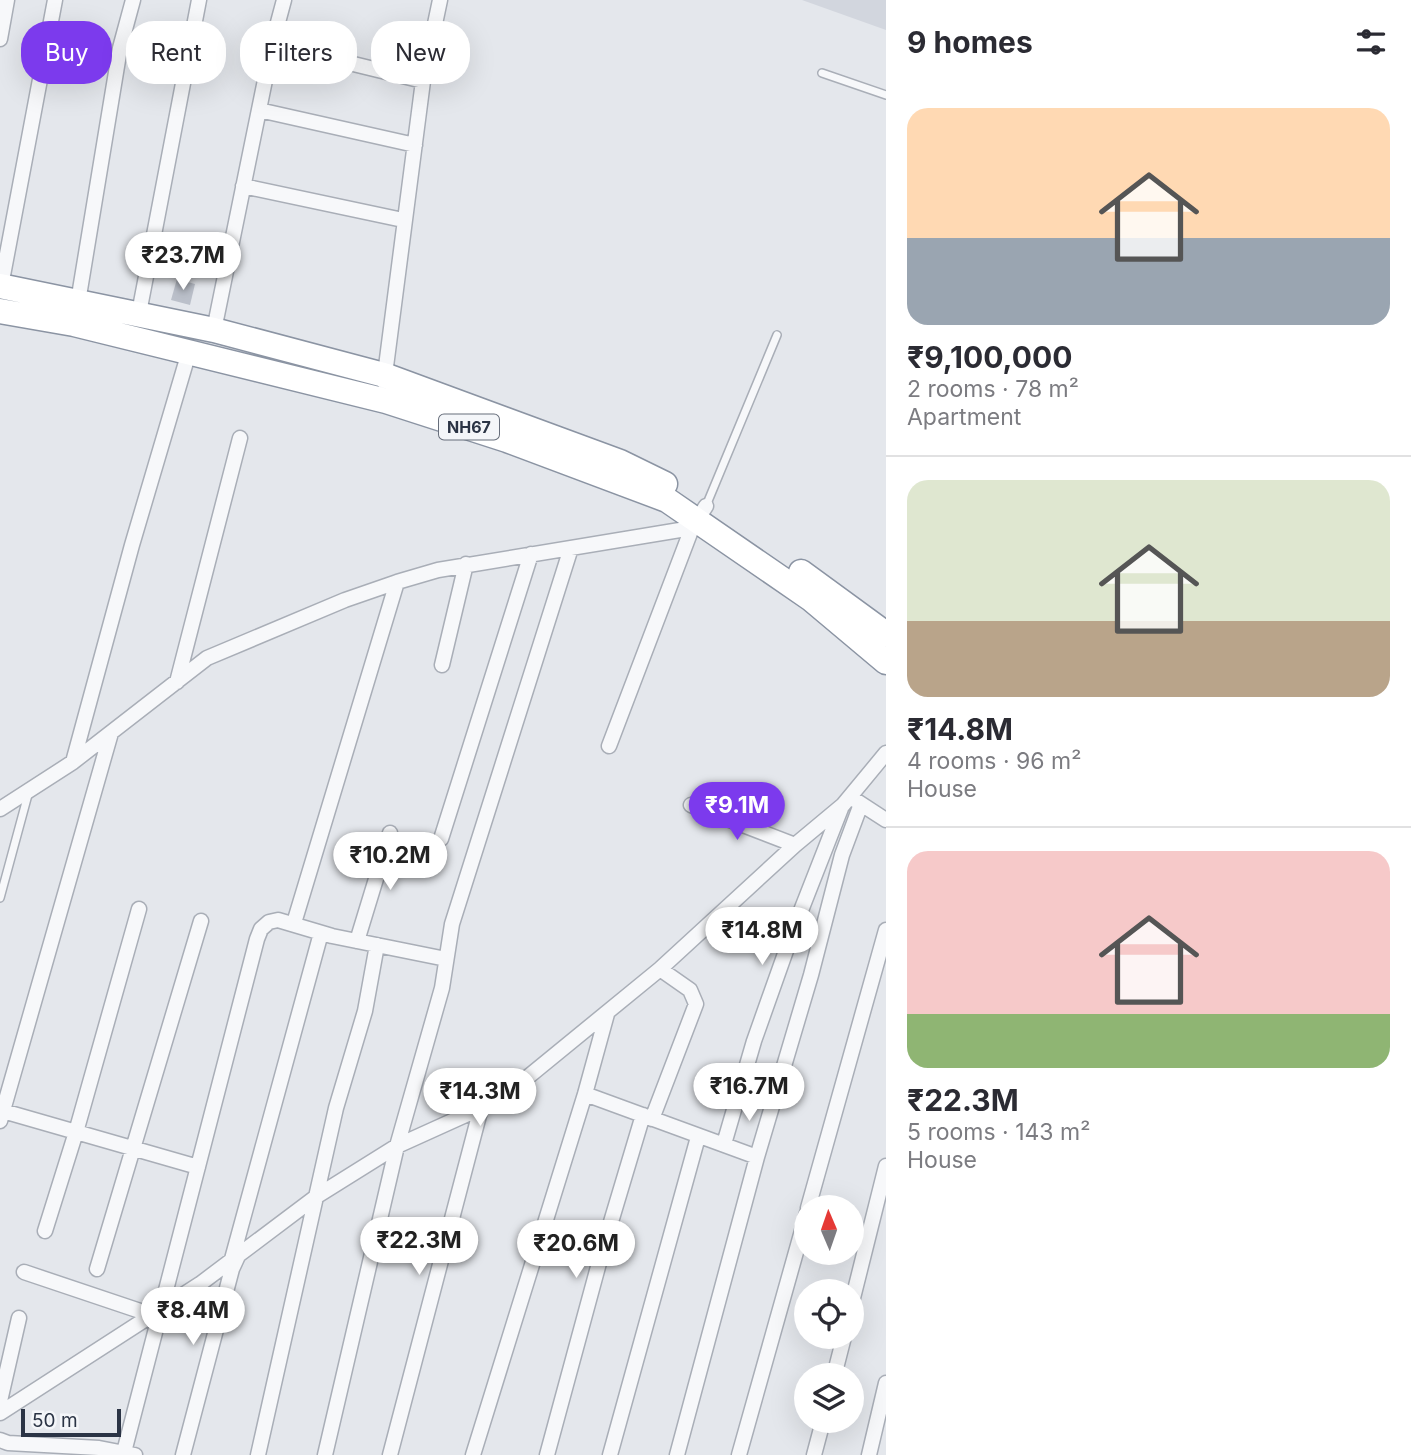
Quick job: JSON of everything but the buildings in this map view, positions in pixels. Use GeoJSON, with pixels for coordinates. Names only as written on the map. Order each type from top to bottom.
{"type":"FeatureCollection","features":[{"type":"Feature","properties":{"kind":"highway","name":"NH67"},"geometry":{"type":"LineString","coordinates":[[0,286],[189,352],[386,401],[507,440],[667,500],[886,630]]}},
{"type":"Feature","properties":{"kind":"highway","name":"NH67"},"geometry":{"type":"LineString","coordinates":[[0,311],[139,313],[214,330],[384,375],[620,462],[811,599],[886,662]]}},
{"type":"Feature","properties":{"kind":"street"},"geometry":{"type":"LineString","coordinates":[[0,39],[6,0]]}},
{"type":"Feature","properties":{"kind":"street"},"geometry":{"type":"LineString","coordinates":[[0,286],[55,0]]}},
{"type":"Feature","properties":{"kind":"street"},"geometry":{"type":"LineString","coordinates":[[76,313],[120,48],[133,0]]}},
{"type":"Feature","properties":{"kind":"street"},"geometry":{"type":"LineString","coordinates":[[139,313],[199,0]]}},
{"type":"Feature","properties":{"kind":"street"},"geometry":{"type":"LineString","coordinates":[[278,21],[284,0]]}},
{"type":"Feature","properties":{"kind":"street"},"geometry":{"type":"LineString","coordinates":[[436,21],[440,0]]}},
{"type":"Feature","properties":{"kind":"street"},"geometry":{"type":"LineString","coordinates":[[214,330],[265,84]]}},
{"type":"Feature","properties":{"kind":"street"},"geometry":{"type":"LineString","coordinates":[[386,401],[384,375],[423,84]]}},
{"type":"Feature","properties":{"kind":"street"},"geometry":{"type":"LineString","coordinates":[[260,110],[415,145]]}},
{"type":"Feature","properties":{"kind":"street"},"geometry":{"type":"LineString","coordinates":[[243,186],[403,220]]}},
{"type":"Feature","properties":{"kind":"street"},"geometry":{"type":"LineString","coordinates":[[73,762],[132,545],[189,352]]}},
{"type":"Feature","properties":{"kind":"street"},"geometry":{"type":"LineString","coordinates":[[177,682],[240,438]]}},
{"type":"Feature","properties":{"kind":"street"},"geometry":{"type":"LineString","coordinates":[[0,809],[73,762],[215,654],[345,600],[397,582],[466,564],[570,548],[699,518]]}},
{"type":"Feature","properties":{"kind":"street"},"geometry":{"type":"LineString","coordinates":[[609,746],[699,518]]}},
{"type":"Feature","properties":{"kind":"street"},"geometry":{"type":"LineString","coordinates":[[325,1455],[397,1146],[442,988],[452,924],[570,548]]}},
{"type":"Feature","properties":{"kind":"street"},"geometry":{"type":"LineString","coordinates":[[441,839],[531,554]]}},
{"type":"Feature","properties":{"kind":"street"},"geometry":{"type":"LineString","coordinates":[[442,665],[466,564]]}},
{"type":"Feature","properties":{"kind":"street"},"geometry":{"type":"LineString","coordinates":[[294,923],[397,582]]}},
{"type":"Feature","properties":{"kind":"street"},"geometry":{"type":"LineString","coordinates":[[111,733],[1,1116],[76,1132],[198,1167]]}},
{"type":"Feature","properties":{"kind":"street"},"geometry":{"type":"LineString","coordinates":[[724,1144],[754,1041],[793,931],[851,802],[886,753]]}},
{"type":"Feature","properties":{"kind":"street"},"geometry":{"type":"LineString","coordinates":[[851,802],[886,820]]}},
{"type":"Feature","properties":{"kind":"street"},"geometry":{"type":"LineString","coordinates":[[0,1413],[158,1311],[317,1196],[397,1146],[481,1108],[512,1090],[660,969],[795,845],[851,802]]}},
{"type":"Feature","properties":{"kind":"street"},"geometry":{"type":"LineString","coordinates":[[677,1455],[757,1157],[811,975],[842,855],[851,802]]}},
{"type":"Feature","properties":{"kind":"street"},"geometry":{"type":"LineString","coordinates":[[691,806],[795,845]]}},
{"type":"Feature","properties":{"kind":"street"},"geometry":{"type":"LineString","coordinates":[[357,942],[390,833]]}},
{"type":"Feature","properties":{"kind":"street"},"geometry":{"type":"LineString","coordinates":[[45,1231],[139,909]]}},
{"type":"Feature","properties":{"kind":"street"},"geometry":{"type":"LineString","coordinates":[[4,1446],[130,1454],[158,1311],[261,929],[269,922],[278,920],[357,942],[446,959]]}},
{"type":"Feature","properties":{"kind":"street"},"geometry":{"type":"LineString","coordinates":[[97,1269],[201,921]]}},
{"type":"Feature","properties":{"kind":"street"},"geometry":{"type":"LineString","coordinates":[[812,1195],[886,930]]}},
{"type":"Feature","properties":{"kind":"street"},"geometry":{"type":"LineString","coordinates":[[183,1455],[321,933]]}},
{"type":"Feature","properties":{"kind":"street"},"geometry":{"type":"LineString","coordinates":[[258,1455],[341,1088],[365,1011],[377,945]]}},
{"type":"Feature","properties":{"kind":"street"},"geometry":{"type":"LineString","coordinates":[[547,1455],[602,1252],[648,1117],[696,1004],[695,996],[690,990],[660,969]]}},
{"type":"Feature","properties":{"kind":"street"},"geometry":{"type":"LineString","coordinates":[[474,1455],[607,1014]]}},
{"type":"Feature","properties":{"kind":"street"},"geometry":{"type":"LineString","coordinates":[[585,1094],[757,1157]]}},
{"type":"Feature","properties":{"kind":"street"},"geometry":{"type":"LineString","coordinates":[[390,1455],[481,1108]]}},
{"type":"Feature","properties":{"kind":"street"},"geometry":{"type":"LineString","coordinates":[[610,1455],[698,1137]]}},
{"type":"Feature","properties":{"kind":"street"},"geometry":{"type":"LineString","coordinates":[[859,1279],[880,1214],[886,1166]]}},
{"type":"Feature","properties":{"kind":"street"},"geometry":{"type":"LineString","coordinates":[[739,1455],[794,1259]]}},
{"type":"Feature","properties":{"kind":"street"},"geometry":{"type":"LineString","coordinates":[[24,1272],[158,1311]]}},
{"type":"Feature","properties":{"kind":"street"},"geometry":{"type":"LineString","coordinates":[[0,1401],[19,1318]]}},
{"type":"Feature","properties":{"kind":"street"},"geometry":{"type":"LineString","coordinates":[[869,1455],[886,1384]]}},
{"type":"Feature","properties":{"kind":"street"},"geometry":{"type":"LineString","coordinates":[[814,1455],[820,1433]]}},
{"type":"Feature","properties":{"kind":"lane"},"geometry":{"type":"LineString","coordinates":[[822,73],[886,95]]}},
{"type":"Feature","properties":{"kind":"lane"},"geometry":{"type":"LineString","coordinates":[[699,518],[777,335]]}},
{"type":"Feature","properties":{"kind":"lane"},"geometry":{"type":"LineString","coordinates":[[0,898],[29,790]]}},
{"type":"Feature","properties":{"kind":"shaded area"},"geometry":{"type":"Polygon","coordinates":[[[802,0],[886,0],[886,30],[802,0]]]}}]}
